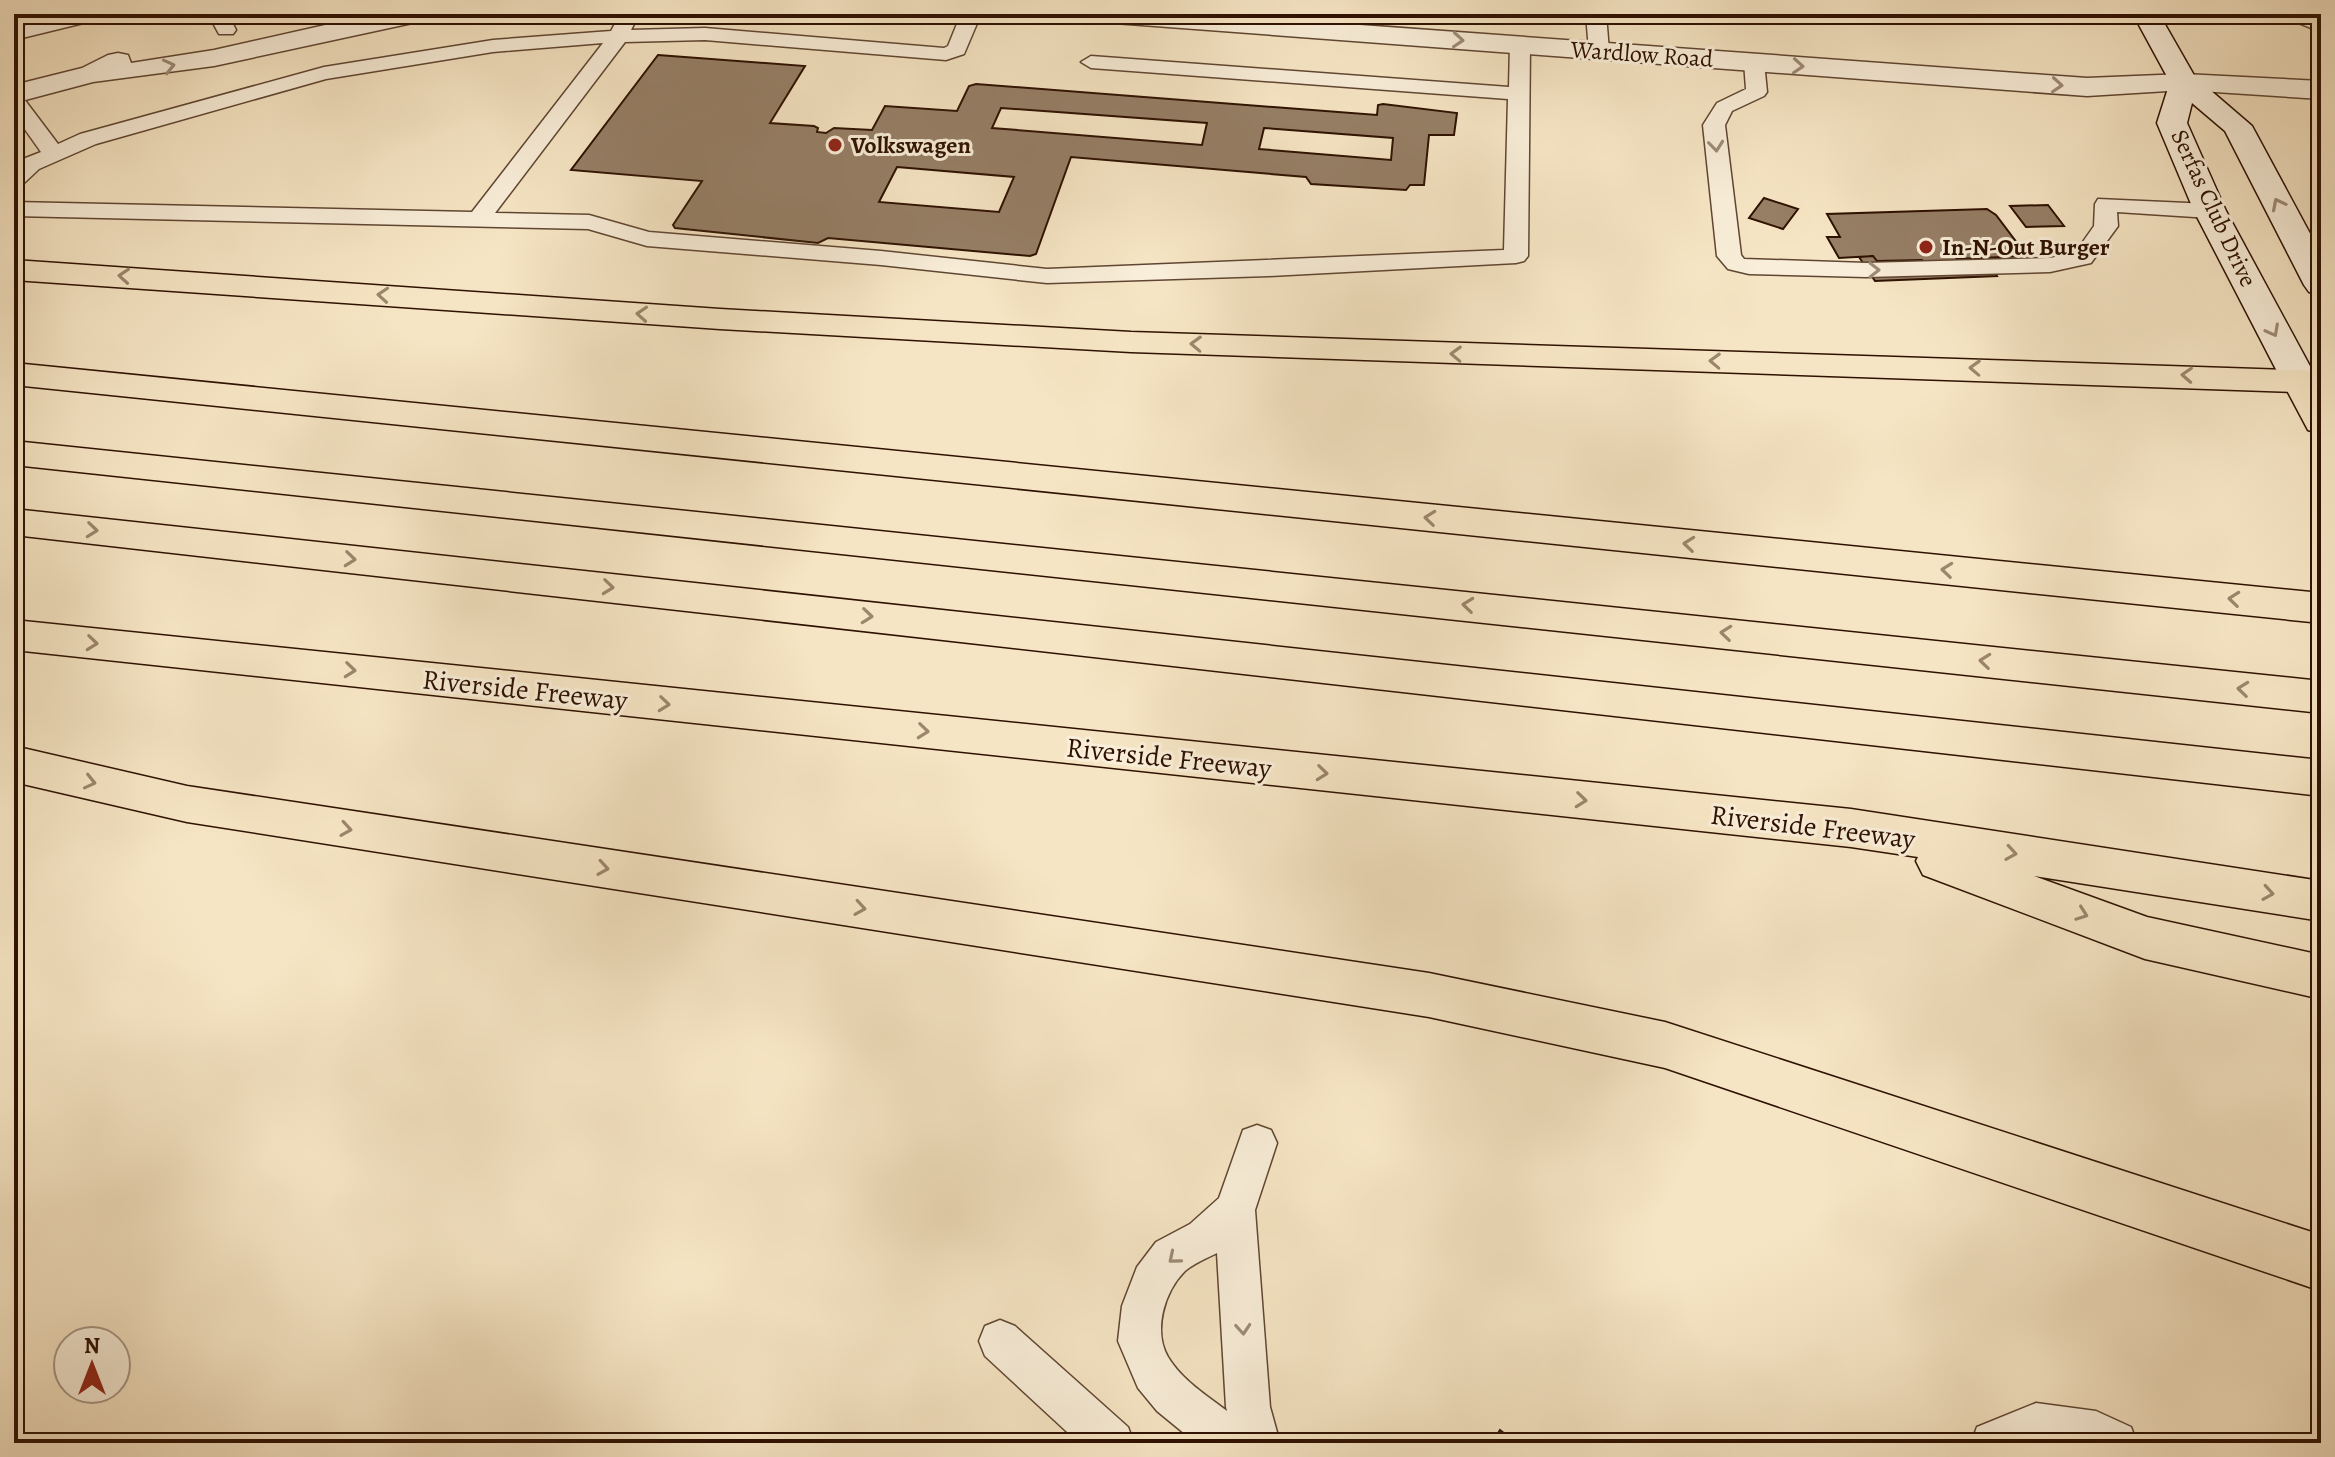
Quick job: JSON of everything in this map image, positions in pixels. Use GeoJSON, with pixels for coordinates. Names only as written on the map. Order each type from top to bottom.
{"type":"FeatureCollection","features":[{"type":"Feature","properties":{"kind":"main road"},"geometry":{"type":"LineString","coordinates":[[14,270],[720,319],[1131,342],[2310,381]]}},
{"type":"Feature","properties":{"kind":"main road"},"geometry":{"type":"LineString","coordinates":[[14,374],[2316,607]]}},
{"type":"Feature","properties":{"kind":"main road","name":"Serfas Club Drive"},"geometry":{"type":"LineString","coordinates":[[2310,381],[2321,422]]}},
{"type":"Feature","properties":{"kind":"main road"},"geometry":{"type":"LineString","coordinates":[[14,453],[2321,697]]}},
{"type":"Feature","properties":{"kind":"main road"},"geometry":{"type":"LineString","coordinates":[[14,522],[2321,778]]}},
{"type":"Feature","properties":{"kind":"main road","name":"Riverside Freeway"},"geometry":{"type":"LineString","coordinates":[[14,635],[1851,828],[2321,901]]}},
{"type":"Feature","properties":{"kind":"main road"},"geometry":{"type":"LineString","coordinates":[[14,764],[187,804],[1429,995],[1650,1042],[2321,1263]]}},
{"type":"Feature","properties":{"kind":"main road"},"geometry":{"type":"LineString","coordinates":[[1851,828],[2145,938],[2321,977]]}},
{"type":"Feature","properties":{"kind":"street"},"geometry":{"type":"LineString","coordinates":[[14,97],[92,74],[144,49],[222,22],[302,14]]}},
{"type":"Feature","properties":{"kind":"street"},"geometry":{"type":"LineString","coordinates":[[92,74],[145,72],[355,24],[417,14]]}},
{"type":"Feature","properties":{"kind":"street","name":"Wardlow Road"},"geometry":{"type":"LineString","coordinates":[[1101,14],[1520,44],[1597,31],[1754,62],[2087,87],[2184,82],[2321,90]]}},
{"type":"Feature","properties":{"kind":"street","name":"Wardlow Road"},"geometry":{"type":"LineString","coordinates":[[1405,14],[1597,31],[2033,57]]}},
{"type":"Feature","properties":{"kind":"street"},"geometry":{"type":"LineString","coordinates":[[2146,14],[2184,82]]}},
{"type":"Feature","properties":{"kind":"street","name":"Wardlow Road"},"geometry":{"type":"LineString","coordinates":[[2079,60],[2184,82]]}},
{"type":"Feature","properties":{"kind":"street","name":"Serfas Club Drive"},"geometry":{"type":"LineString","coordinates":[[2310,381],[2210,211],[2172,123],[2184,82],[2237,126],[2321,285]]}},
{"type":"Feature","properties":{"kind":"lane"},"geometry":{"type":"LineString","coordinates":[[14,34],[97,14]]}},
{"type":"Feature","properties":{"kind":"lane"},"geometry":{"type":"LineString","coordinates":[[478,220],[619,36],[629,14]]}},
{"type":"Feature","properties":{"kind":"lane"},"geometry":{"type":"LineString","coordinates":[[14,180],[31,164],[88,139],[324,73],[493,46],[619,36],[705,34],[946,54],[957,50],[971,14]]}},
{"type":"Feature","properties":{"kind":"lane"},"geometry":{"type":"LineString","coordinates":[[2293,14],[2321,26]]}},
{"type":"Feature","properties":{"kind":"lane"},"geometry":{"type":"LineString","coordinates":[[14,209],[589,222],[647,239],[881,258],[1047,276],[1269,269],[1516,256],[1520,44]]}},
{"type":"Feature","properties":{"kind":"lane"},"geometry":{"type":"LineString","coordinates":[[1091,62],[1519,94]]}},
{"type":"Feature","properties":{"kind":"lane"},"geometry":{"type":"LineString","coordinates":[[1754,62],[1757,92],[1724,107],[1714,125],[1729,256],[1736,264],[1793,270],[2050,265],[2083,258],[2106,226],[2106,204],[2210,211]]}},
{"type":"Feature","properties":{"kind":"lane"},"geometry":{"type":"LineString","coordinates":[[14,97],[54,154]]}},
{"type":"Feature","properties":{"kind":"lane"},"geometry":{"type":"LineString","coordinates":[[1257,1143],[1235,1210],[1248,1407],[1258,1443]]}},
{"type":"Feature","properties":{"kind":"lane"},"geometry":{"type":"LineString","coordinates":[[1232,1443],[1172,1396],[1153,1373],[1139,1341],[1143,1306],[1152,1282],[1171,1256],[1204,1238],[1235,1210]]}},
{"type":"Feature","properties":{"kind":"lane"},"geometry":{"type":"LineString","coordinates":[[1000,1341],[1112,1443]]}},
{"type":"Feature","properties":{"kind":"lane"},"geometry":{"type":"LineString","coordinates":[[1993,1443],[2036,1425],[2096,1433],[2115,1443]]}},
{"type":"Feature","properties":{"kind":"building"},"geometry":{"type":"Polygon","coordinates":[[[658,55],[805,66],[770,123],[814,126],[818,128],[817,132],[826,133],[834,128],[872,130],[885,106],[957,111],[969,86],[976,84],[1377,115],[1378,105],[1383,104],[1457,113],[1454,135],[1429,135],[1424,185],[1410,185],[1406,190],[1311,184],[1306,177],[1071,157],[1036,254],[1030,256],[828,238],[818,243],[675,228],[673,225],[702,181],[571,170],[658,55]],[[1001,108],[992,128],[1202,145],[1207,123],[1001,108]],[[1264,128],[1259,149],[1391,160],[1393,138],[1264,128]],[[897,167],[879,202],[999,212],[1014,177],[897,167]]]}},
{"type":"Feature","properties":{"kind":"building"},"geometry":{"type":"Polygon","coordinates":[[[1764,198],[1798,209],[1783,229],[1749,218],[1764,198]]]}},
{"type":"Feature","properties":{"kind":"building"},"geometry":{"type":"Polygon","coordinates":[[[2048,205],[2064,226],[2026,227],[2010,206],[2048,205]]]}},
{"type":"Feature","properties":{"kind":"building","name":"In-N-Out Burger"},"geometry":{"type":"Polygon","coordinates":[[[1987,209],[1996,215],[2027,256],[1957,259],[1961,264],[1926,265],[1922,260],[1877,261],[1873,256],[1839,258],[1827,237],[1840,237],[1827,214],[1987,209]]]}},
{"type":"Feature","properties":{"kind":"building"},"geometry":{"type":"Polygon","coordinates":[[[1873,256],[1877,261],[1922,260],[1926,265],[1961,264],[1957,259],[1985,258],[1997,276],[1875,281],[1859,257],[1873,256]]]}},
{"type":"Feature","properties":{"kind":"building"},"geometry":{"type":"Polygon","coordinates":[[[1500,1430],[1516,1443],[1492,1443],[1500,1430]]]}},
{"type":"Feature","properties":{"kind":"place","name":"Volkswagen"},"geometry":{"type":"Point","coordinates":[835,145]}},
{"type":"Feature","properties":{"kind":"place","name":"In-N-Out Burger"},"geometry":{"type":"Point","coordinates":[1926,247]}}]}
